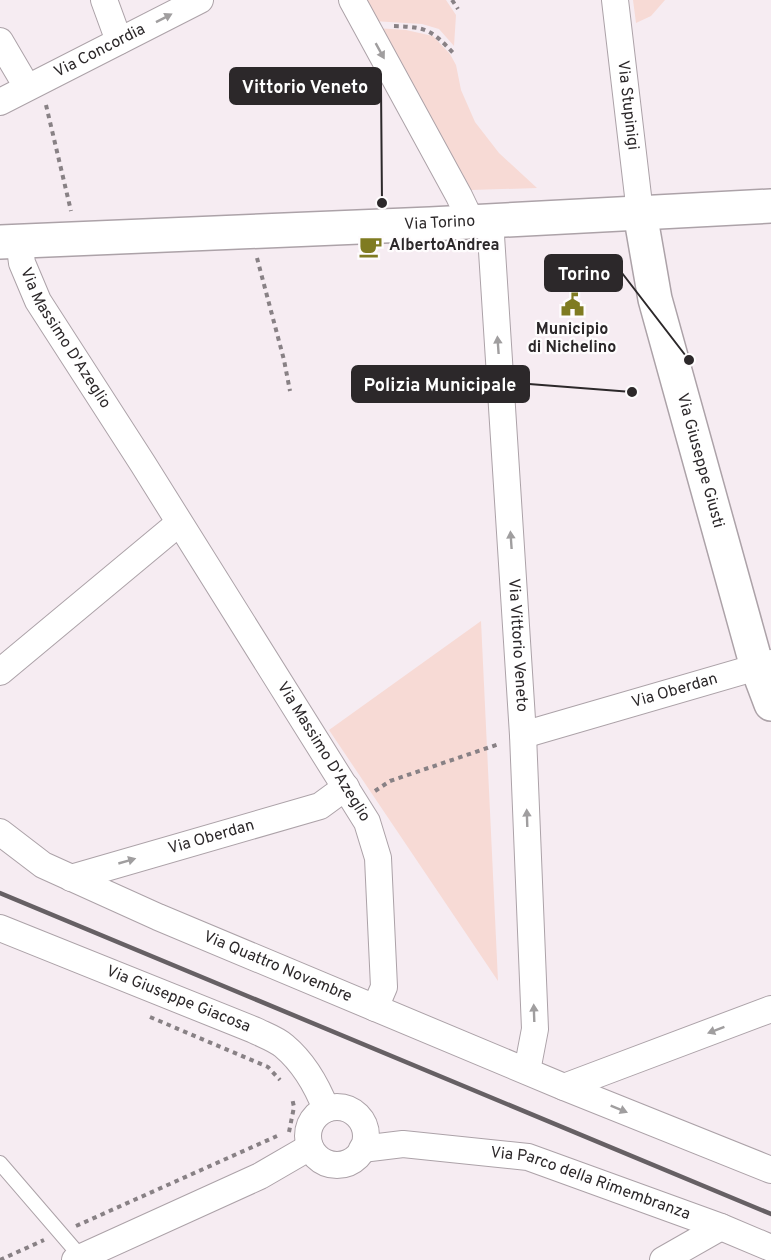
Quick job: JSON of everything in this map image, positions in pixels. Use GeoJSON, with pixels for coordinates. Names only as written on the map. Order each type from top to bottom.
{"type":"FeatureCollection","features":[{"type":"Feature","properties":{"kind":"main road","name":"Via Torino"},"geometry":{"type":"LineString","coordinates":[[9,241],[771,206]]}},
{"type":"Feature","properties":{"kind":"main road","name":"Via Giuseppe Giusti"},"geometry":{"type":"LineString","coordinates":[[640,213],[655,299],[764,665],[771,704]]}},
{"type":"Feature","properties":{"kind":"street"},"geometry":{"type":"LineString","coordinates":[[104,0],[119,41]]}},
{"type":"Feature","properties":{"kind":"street","name":"Via Concordia"},"geometry":{"type":"LineString","coordinates":[[0,102],[200,0]]}},
{"type":"Feature","properties":{"kind":"street"},"geometry":{"type":"LineString","coordinates":[[352,0],[459,196],[481,220]]}},
{"type":"Feature","properties":{"kind":"street","name":"Via Stupinigi"},"geometry":{"type":"LineString","coordinates":[[615,0],[640,213]]}},
{"type":"Feature","properties":{"kind":"street"},"geometry":{"type":"LineString","coordinates":[[0,41],[34,84]]}},
{"type":"Feature","properties":{"kind":"street","name":"Via Vittorio Veneto"},"geometry":{"type":"LineString","coordinates":[[481,220],[524,735],[535,1029],[527,1071]]}},
{"type":"Feature","properties":{"kind":"street","name":"Via Massimo D'Azeglio"},"geometry":{"type":"LineString","coordinates":[[9,241],[22,263],[38,301],[367,822],[378,858],[384,987],[375,1008]]}},
{"type":"Feature","properties":{"kind":"street"},"geometry":{"type":"LineString","coordinates":[[0,672],[179,523]]}},
{"type":"Feature","properties":{"kind":"street","name":"Via Oberdan"},"geometry":{"type":"LineString","coordinates":[[524,735],[764,665]]}},
{"type":"Feature","properties":{"kind":"street","name":"Via Oberdan"},"geometry":{"type":"LineString","coordinates":[[71,878],[351,795]]}},
{"type":"Feature","properties":{"kind":"street","name":"Via Quattro Novembre"},"geometry":{"type":"LineString","coordinates":[[0,832],[43,865],[158,917],[564,1087],[771,1170]]}},
{"type":"Feature","properties":{"kind":"street","name":"Via Giuseppe Giacosa"},"geometry":{"type":"LineString","coordinates":[[0,928],[254,1030],[283,1045],[304,1067],[326,1109]]}},
{"type":"Feature","properties":{"kind":"street"},"geometry":{"type":"LineString","coordinates":[[564,1087],[771,1009]]}},
{"type":"Feature","properties":{"kind":"street","name":"Via Parco della Rimembranza"},"geometry":{"type":"LineString","coordinates":[[326,1109],[347,1108],[362,1122],[403,1144]]}},
{"type":"Feature","properties":{"kind":"street"},"geometry":{"type":"LineString","coordinates":[[78,1259],[260,1176],[310,1147],[308,1136],[310,1125],[316,1115],[326,1109]]}},
{"type":"Feature","properties":{"kind":"street"},"geometry":{"type":"LineString","coordinates":[[362,1122],[365,1131],[362,1149]]}},
{"type":"Feature","properties":{"kind":"street","name":"Via Parco della Rimembranza"},"geometry":{"type":"LineString","coordinates":[[310,1147],[316,1156],[336,1165],[356,1158],[362,1149],[403,1144],[528,1157],[721,1227],[771,1248]]}},
{"type":"Feature","properties":{"kind":"street"},"geometry":{"type":"LineString","coordinates":[[663,1260],[721,1227]]}},
{"type":"Feature","properties":{"kind":"lane"},"geometry":{"type":"LineString","coordinates":[[0,1162],[60,1233],[78,1259]]}},
{"type":"Feature","properties":{"kind":"path"},"geometry":{"type":"LineString","coordinates":[[452,0],[458,9]]}},
{"type":"Feature","properties":{"kind":"path"},"geometry":{"type":"LineString","coordinates":[[366,25],[421,28],[437,35],[455,55]]}},
{"type":"Feature","properties":{"kind":"path"},"geometry":{"type":"LineString","coordinates":[[34,84],[78,237]]}},
{"type":"Feature","properties":{"kind":"path"},"geometry":{"type":"LineString","coordinates":[[250,231],[290,391]]}},
{"type":"Feature","properties":{"kind":"path"},"geometry":{"type":"LineString","coordinates":[[351,795],[524,735]]}},
{"type":"Feature","properties":{"kind":"path"},"geometry":{"type":"LineString","coordinates":[[139,1013],[267,1067],[283,1084]]}},
{"type":"Feature","properties":{"kind":"path"},"geometry":{"type":"LineString","coordinates":[[286,1138],[294,1107],[291,1093]]}},
{"type":"Feature","properties":{"kind":"path"},"geometry":{"type":"LineString","coordinates":[[0,1260],[279,1135],[290,1128]]}},
{"type":"Feature","properties":{"kind":"shaded area"},"geometry":{"type":"Polygon","coordinates":[[[360,0],[446,0],[456,15],[454,46],[439,29],[422,24],[373,21],[360,0]]]}},
{"type":"Feature","properties":{"kind":"shaded area"},"geometry":{"type":"Polygon","coordinates":[[[633,0],[665,0],[651,16],[636,23],[633,0]]]}},
{"type":"Feature","properties":{"kind":"shaded area"},"geometry":{"type":"Polygon","coordinates":[[[376,28],[406,30],[433,36],[450,54],[456,65],[461,90],[475,122],[499,153],[537,188],[471,190],[376,28]]]}},
{"type":"Feature","properties":{"kind":"shaded area"},"geometry":{"type":"Polygon","coordinates":[[[481,621],[498,981],[329,730],[481,621]]]}},
{"type":"Feature","properties":{"kind":"railway"},"geometry":{"type":"LineString","coordinates":[[0,893],[771,1214]]}},
{"type":"Feature","properties":{"kind":"place","name":"Vittorio Veneto"},"geometry":{"type":"Point","coordinates":[382,203]}},
{"type":"Feature","properties":{"kind":"place","name":"AlbertoAndrea"},"geometry":{"type":"Point","coordinates":[371,246]}},
{"type":"Feature","properties":{"kind":"place","name":"Municipio di Nichelino"},"geometry":{"type":"Point","coordinates":[572,305]}},
{"type":"Feature","properties":{"kind":"place","name":"Torino"},"geometry":{"type":"Point","coordinates":[689,360]}},
{"type":"Feature","properties":{"kind":"place","name":"Polizia Municipale"},"geometry":{"type":"Point","coordinates":[632,392]}}]}
